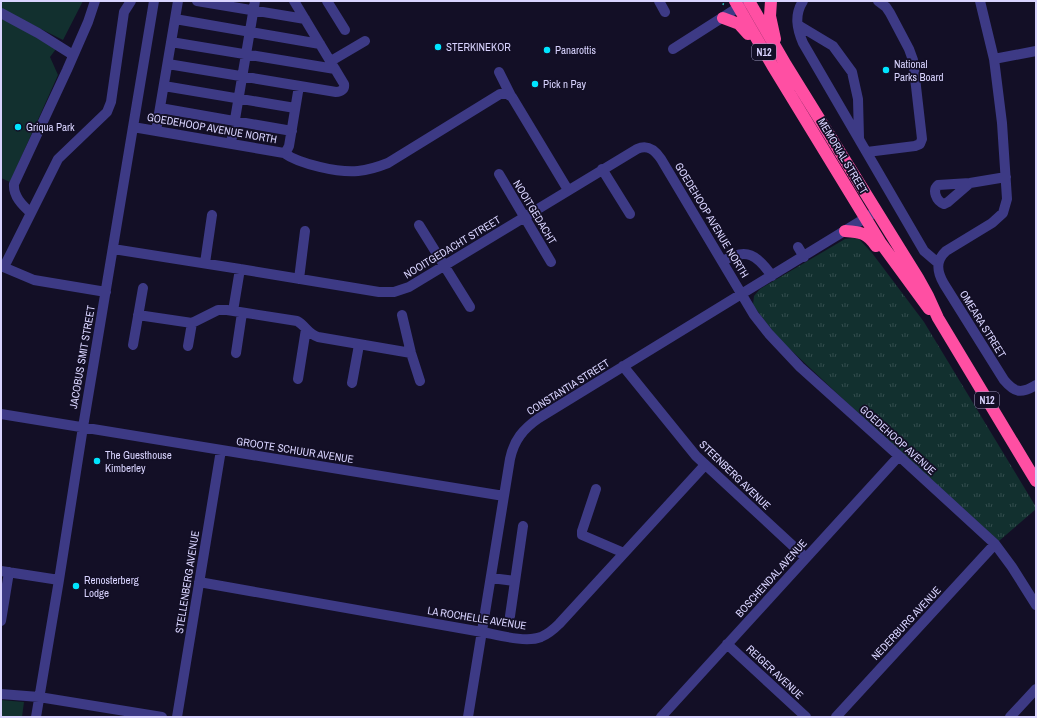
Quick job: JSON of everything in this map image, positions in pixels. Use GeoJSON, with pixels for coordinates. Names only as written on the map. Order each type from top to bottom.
{"type":"FeatureCollection","features":[{"type":"Feature","properties":{"kind":"highway"},"geometry":{"type":"LineString","coordinates":[[771,1],[770,16],[778,52]]}},
{"type":"Feature","properties":{"kind":"highway","name":"MEMORIAL STREET"},"geometry":{"type":"LineString","coordinates":[[741,3],[778,52],[928,296],[938,318],[1036,481]]}},
{"type":"Feature","properties":{"kind":"highway","name":"MEMORIAL STREET"},"geometry":{"type":"LineString","coordinates":[[741,3],[772,65],[865,218],[887,253],[916,292],[938,318]]}},
{"type":"Feature","properties":{"kind":"highway"},"geometry":{"type":"LineString","coordinates":[[723,18],[742,26],[762,55],[772,65]]}},
{"type":"Feature","properties":{"kind":"highway"},"geometry":{"type":"LineString","coordinates":[[845,230],[864,234],[869,237],[905,284],[916,292]]}},
{"type":"Feature","properties":{"kind":"street"},"geometry":{"type":"LineString","coordinates":[[31,213],[14,194],[14,184],[74,55],[95,1]]}},
{"type":"Feature","properties":{"kind":"street"},"geometry":{"type":"LineString","coordinates":[[106,292],[34,280],[2,267],[58,159],[107,112],[111,102],[124,12],[131,1]]}},
{"type":"Feature","properties":{"kind":"street","name":"JACOBUS SMIT STREET"},"geometry":{"type":"LineString","coordinates":[[36,717],[154,1]]}},
{"type":"Feature","properties":{"kind":"street"},"geometry":{"type":"LineString","coordinates":[[156,131],[178,1]]}},
{"type":"Feature","properties":{"kind":"street"},"geometry":{"type":"LineString","coordinates":[[197,1],[254,6],[305,19]]}},
{"type":"Feature","properties":{"kind":"street"},"geometry":{"type":"LineString","coordinates":[[168,64],[336,92],[341,91],[344,88],[344,84],[294,1]]}},
{"type":"Feature","properties":{"kind":"street"},"geometry":{"type":"LineString","coordinates":[[327,1],[345,30]]}},
{"type":"Feature","properties":{"kind":"street"},"geometry":{"type":"LineString","coordinates":[[659,1],[665,12]]}},
{"type":"Feature","properties":{"kind":"street"},"geometry":{"type":"LineString","coordinates":[[867,152],[915,146],[920,144],[922,138],[911,55],[890,13],[886,7],[878,1]]}},
{"type":"Feature","properties":{"kind":"street"},"geometry":{"type":"LineString","coordinates":[[801,2],[797,13],[798,25],[803,43],[924,251],[938,263],[940,257],[946,251],[992,223],[1000,216],[1006,204],[1006,177],[1002,123],[994,59],[980,1]]}},
{"type":"Feature","properties":{"kind":"street"},"geometry":{"type":"LineString","coordinates":[[673,49],[723,18],[741,3]]}},
{"type":"Feature","properties":{"kind":"street"},"geometry":{"type":"LineString","coordinates":[[231,143],[254,6]]}},
{"type":"Feature","properties":{"kind":"street"},"geometry":{"type":"LineString","coordinates":[[1,13],[74,55]]}},
{"type":"Feature","properties":{"kind":"street"},"geometry":{"type":"LineString","coordinates":[[175,19],[249,33],[320,44]]}},
{"type":"Feature","properties":{"kind":"street"},"geometry":{"type":"LineString","coordinates":[[798,25],[833,46],[852,72],[858,99],[859,138]]}},
{"type":"Feature","properties":{"kind":"street"},"geometry":{"type":"LineString","coordinates":[[171,42],[246,54],[333,65],[365,41]]}},
{"type":"Feature","properties":{"kind":"street"},"geometry":{"type":"LineString","coordinates":[[994,59],[1036,51]]}},
{"type":"Feature","properties":{"kind":"street"},"geometry":{"type":"LineString","coordinates":[[499,72],[511,96],[568,190]]}},
{"type":"Feature","properties":{"kind":"street"},"geometry":{"type":"LineString","coordinates":[[164,86],[295,108]]}},
{"type":"Feature","properties":{"kind":"street"},"geometry":{"type":"LineString","coordinates":[[284,152],[288,148],[292,131],[299,86]]}},
{"type":"Feature","properties":{"kind":"street","name":"GOEDEHOOP AVENUE NORTH"},"geometry":{"type":"LineString","coordinates":[[134,127],[284,152],[295,159],[308,164],[352,171],[375,168],[392,160],[500,94],[511,96]]}},
{"type":"Feature","properties":{"kind":"street"},"geometry":{"type":"LineString","coordinates":[[160,108],[292,131]]}},
{"type":"Feature","properties":{"kind":"street","name":"NOOITGEDACHT STREET"},"geometry":{"type":"LineString","coordinates":[[113,249],[390,293],[409,288],[523,217],[641,147],[651,148],[661,159]]}},
{"type":"Feature","properties":{"kind":"street","name":"GOEDEHOOP AVENUE NORTH"},"geometry":{"type":"LineString","coordinates":[[661,159],[743,294]]}},
{"type":"Feature","properties":{"kind":"street"},"geometry":{"type":"LineString","coordinates":[[602,169],[630,214]]}},
{"type":"Feature","properties":{"kind":"street","name":"NOOITGEDACHT"},"geometry":{"type":"LineString","coordinates":[[499,174],[523,217],[551,262]]}},
{"type":"Feature","properties":{"kind":"street"},"geometry":{"type":"LineString","coordinates":[[970,182],[1006,177]]}},
{"type":"Feature","properties":{"kind":"street","name":"CONSTANTIA STREET"},"geometry":{"type":"LineString","coordinates":[[468,717],[512,451],[522,432],[539,418],[876,212]]}},
{"type":"Feature","properties":{"kind":"street"},"geometry":{"type":"LineString","coordinates":[[205,263],[212,215]]}},
{"type":"Feature","properties":{"kind":"street"},"geometry":{"type":"LineString","coordinates":[[419,225],[470,307]]}},
{"type":"Feature","properties":{"kind":"street"},"geometry":{"type":"LineString","coordinates":[[298,279],[305,231]]}},
{"type":"Feature","properties":{"kind":"street"},"geometry":{"type":"LineString","coordinates":[[798,247],[804,257]]}},
{"type":"Feature","properties":{"kind":"street"},"geometry":{"type":"LineString","coordinates":[[723,261],[738,254],[749,255],[761,262],[772,276]]}},
{"type":"Feature","properties":{"kind":"street","name":"OMEARA STREET"},"geometry":{"type":"LineString","coordinates":[[938,263],[938,271],[944,284],[1004,380],[1011,388],[1019,391],[1027,390],[1036,385]]}},
{"type":"Feature","properties":{"kind":"street"},"geometry":{"type":"LineString","coordinates":[[236,353],[240,269]]}},
{"type":"Feature","properties":{"kind":"street"},"geometry":{"type":"LineString","coordinates":[[133,345],[142,288]]}},
{"type":"Feature","properties":{"kind":"street","name":"GOEDEHOOP AVENUE"},"geometry":{"type":"LineString","coordinates":[[743,294],[754,315],[778,344],[800,367],[995,544],[1012,567],[1036,605]]}},
{"type":"Feature","properties":{"kind":"street"},"geometry":{"type":"LineString","coordinates":[[138,315],[192,323],[218,310],[224,310],[297,321],[302,324],[311,334],[318,338],[411,353]]}},
{"type":"Feature","properties":{"kind":"street"},"geometry":{"type":"LineString","coordinates":[[402,315],[411,353],[420,381]]}},
{"type":"Feature","properties":{"kind":"street"},"geometry":{"type":"LineString","coordinates":[[188,346],[192,323]]}},
{"type":"Feature","properties":{"kind":"street"},"geometry":{"type":"LineString","coordinates":[[298,379],[306,329]]}},
{"type":"Feature","properties":{"kind":"street"},"geometry":{"type":"LineString","coordinates":[[352,383],[359,345]]}},
{"type":"Feature","properties":{"kind":"street","name":"STEENBERG AVENUE"},"geometry":{"type":"LineString","coordinates":[[623,366],[705,465],[806,558]]}},
{"type":"Feature","properties":{"kind":"street","name":"GROOTE SCHUUR AVENUE"},"geometry":{"type":"LineString","coordinates":[[1,414],[504,496]]}},
{"type":"Feature","properties":{"kind":"street","name":"STELLENBERG AVENUE"},"geometry":{"type":"LineString","coordinates":[[177,717],[221,450]]}},
{"type":"Feature","properties":{"kind":"street","name":"BOSCHENDAL AVENUE"},"geometry":{"type":"LineString","coordinates":[[661,717],[899,456]]}},
{"type":"Feature","properties":{"kind":"street","name":"LA ROCHELLE AVENUE"},"geometry":{"type":"LineString","coordinates":[[199,582],[482,632],[527,639],[539,638],[546,635],[559,624],[705,465]]}},
{"type":"Feature","properties":{"kind":"street"},"geometry":{"type":"LineString","coordinates":[[596,489],[582,535],[624,553]]}},
{"type":"Feature","properties":{"kind":"street"},"geometry":{"type":"LineString","coordinates":[[510,616],[524,526]]}},
{"type":"Feature","properties":{"kind":"street","name":"NEDERBURG AVENUE"},"geometry":{"type":"LineString","coordinates":[[836,717],[995,544]]}},
{"type":"Feature","properties":{"kind":"street"},"geometry":{"type":"LineString","coordinates":[[1,621],[5,571],[59,580]]}},
{"type":"Feature","properties":{"kind":"street"},"geometry":{"type":"LineString","coordinates":[[491,578],[515,581]]}},
{"type":"Feature","properties":{"kind":"street","name":"REIGER AVENUE"},"geometry":{"type":"LineString","coordinates":[[727,644],[806,717]]}},
{"type":"Feature","properties":{"kind":"street"},"geometry":{"type":"LineString","coordinates":[[1010,717],[1036,688]]}},
{"type":"Feature","properties":{"kind":"street"},"geometry":{"type":"LineString","coordinates":[[1,694],[39,697],[162,717]]}},
{"type":"Feature","properties":{"kind":"green space"},"geometry":{"type":"Polygon","coordinates":[[[1,1],[83,1],[63,40],[1,9],[1,1]]]}},
{"type":"Feature","properties":{"kind":"green space","name":"Griqua Park"},"geometry":{"type":"Polygon","coordinates":[[[1,17],[56,49],[50,57],[58,75],[10,182],[1,178],[1,17]]]}},
{"type":"Feature","properties":{"kind":"green space"},"geometry":{"type":"Polygon","coordinates":[[[845,239],[859,239],[872,253],[924,322],[1036,507],[1036,509],[999,541],[875,429],[777,337],[753,305],[754,296],[760,289],[845,239]]]}},
{"type":"Feature","properties":{"kind":"green space"},"geometry":{"type":"Polygon","coordinates":[[[1,700],[24,702],[22,717],[1,717],[1,700]]]}},
{"type":"Feature","properties":{"kind":"place","name":"STERKINEKOR"},"geometry":{"type":"Point","coordinates":[438,47]}},
{"type":"Feature","properties":{"kind":"place","name":"Panarottis"},"geometry":{"type":"Point","coordinates":[547,50]}},
{"type":"Feature","properties":{"kind":"place","name":"National Parks Board"},"geometry":{"type":"Point","coordinates":[886,70]}},
{"type":"Feature","properties":{"kind":"place","name":"Pick n Pay"},"geometry":{"type":"Point","coordinates":[535,84]}},
{"type":"Feature","properties":{"kind":"place","name":"Griqua Park"},"geometry":{"type":"Point","coordinates":[18,127]}},
{"type":"Feature","properties":{"kind":"place","name":"The Guesthouse Kimberley"},"geometry":{"type":"Point","coordinates":[97,461]}},
{"type":"Feature","properties":{"kind":"place","name":"Renosterberg Lodge"},"geometry":{"type":"Point","coordinates":[76,586]}}]}
